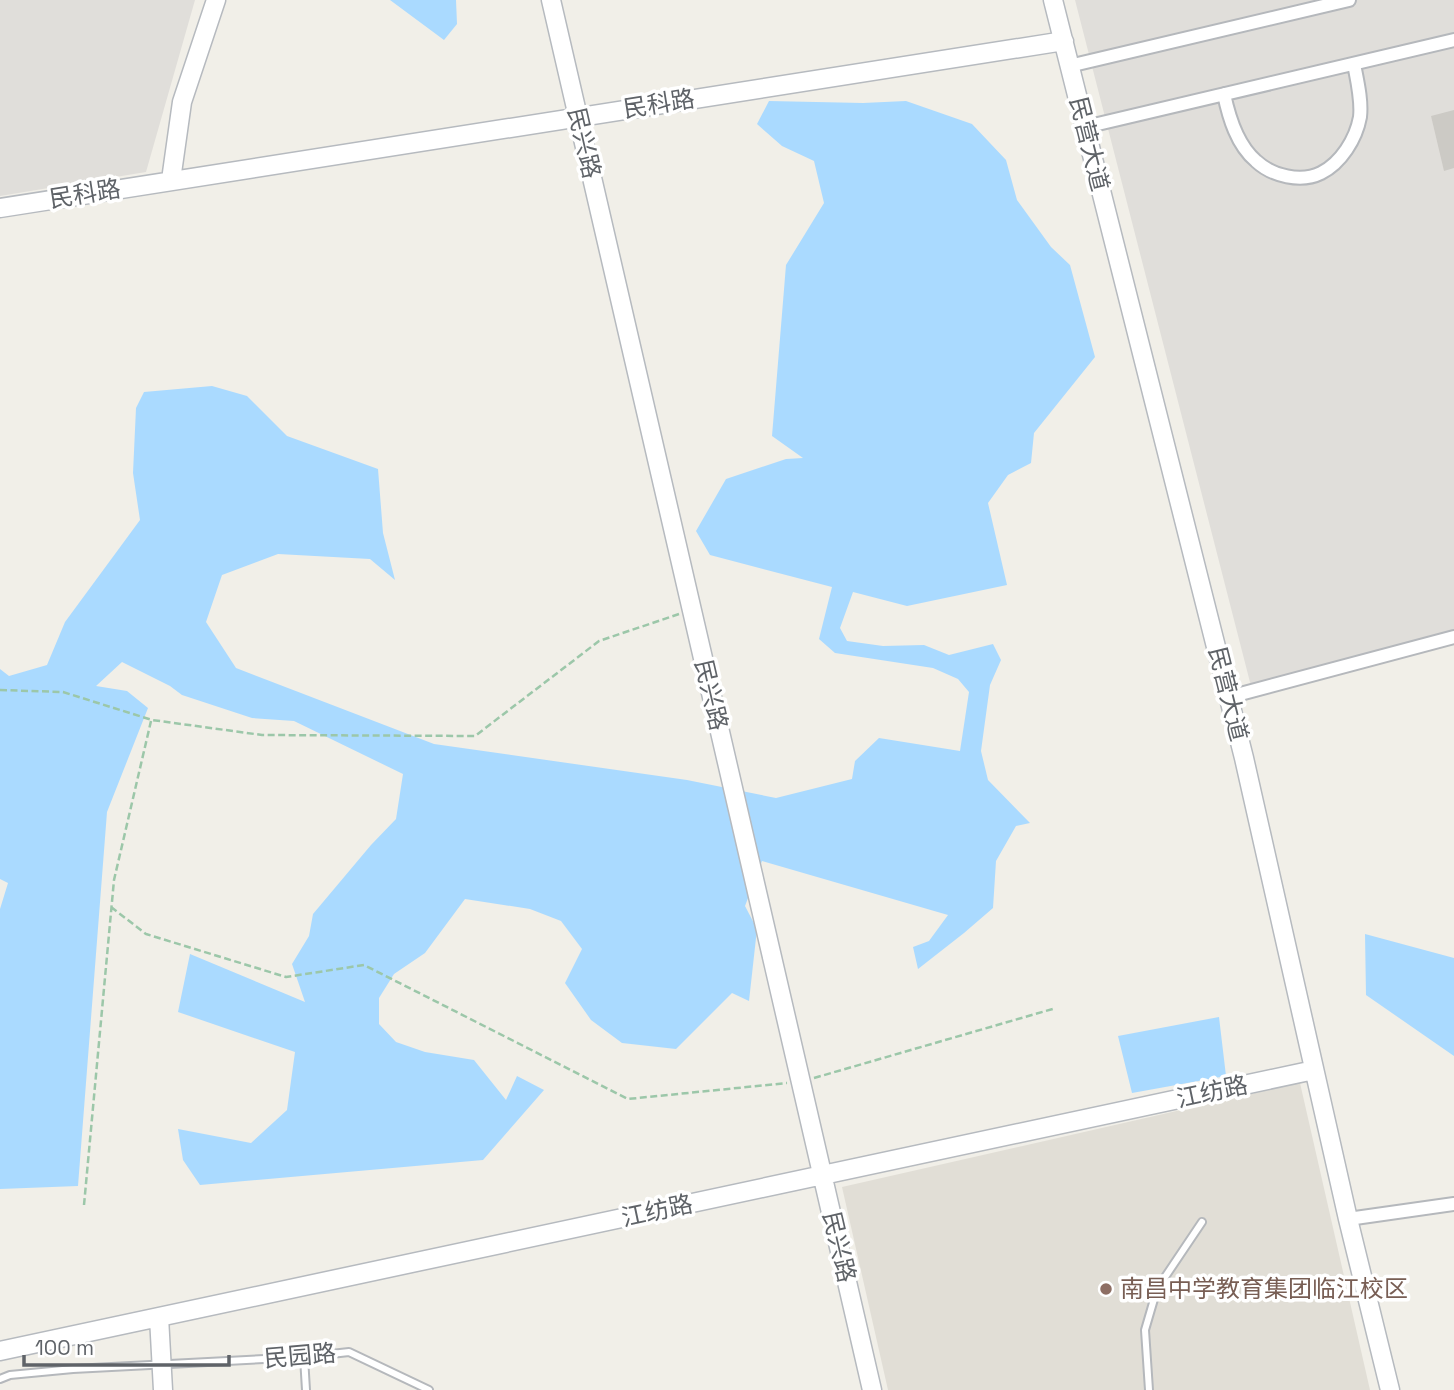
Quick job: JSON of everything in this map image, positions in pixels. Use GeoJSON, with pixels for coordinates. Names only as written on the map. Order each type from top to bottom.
{"type":"FeatureCollection","features":[{"type":"Feature","properties":{"kind":"main road"},"geometry":{"type":"LineString","coordinates":[[170,180],[182,102],[216,0]]}},
{"type":"Feature","properties":{"kind":"main road","name":"民兴路"},"geometry":{"type":"LineString","coordinates":[[551,0],[872,1390]]}},
{"type":"Feature","properties":{"kind":"main road","name":"民营大道"},"geometry":{"type":"LineString","coordinates":[[1054,0],[1228,697],[1390,1390]]}},
{"type":"Feature","properties":{"kind":"main road","name":"民科路"},"geometry":{"type":"LineString","coordinates":[[0,208],[1064,41]]}},
{"type":"Feature","properties":{"kind":"main road","name":"江纺路"},"geometry":{"type":"LineString","coordinates":[[0,1351],[1314,1070]]}},
{"type":"Feature","properties":{"kind":"main road"},"geometry":{"type":"LineString","coordinates":[[159,1317],[163,1390]]}},
{"type":"Feature","properties":{"kind":"street"},"geometry":{"type":"LineString","coordinates":[[1069,66],[1349,0]]}},
{"type":"Feature","properties":{"kind":"street"},"geometry":{"type":"LineString","coordinates":[[1085,127],[1454,40]]}},
{"type":"Feature","properties":{"kind":"street"},"geometry":{"type":"LineString","coordinates":[[1224,94],[1230,122],[1255,161],[1272,172],[1292,177],[1307,177],[1321,173],[1339,160],[1351,141],[1360,117],[1354,64]]}},
{"type":"Feature","properties":{"kind":"street"},"geometry":{"type":"LineString","coordinates":[[1228,697],[1454,637]]}},
{"type":"Feature","properties":{"kind":"street"},"geometry":{"type":"LineString","coordinates":[[1348,1219],[1454,1204]]}},
{"type":"Feature","properties":{"kind":"lane"},"geometry":{"type":"LineString","coordinates":[[1149,1390],[1145,1330],[1157,1289],[1202,1222]]}},
{"type":"Feature","properties":{"kind":"lane","name":"民园路"},"geometry":{"type":"LineString","coordinates":[[0,1379],[10,1375],[48,1371],[304,1357],[349,1352],[429,1390]]}},
{"type":"Feature","properties":{"kind":"lane"},"geometry":{"type":"LineString","coordinates":[[304,1357],[306,1390]]}},
{"type":"Feature","properties":{"kind":"path"},"geometry":{"type":"LineString","coordinates":[[0,690],[63,692],[152,720],[262,735],[475,736],[599,641],[692,609]]}},
{"type":"Feature","properties":{"kind":"path"},"geometry":{"type":"LineString","coordinates":[[84,1205],[114,880],[152,720]]}},
{"type":"Feature","properties":{"kind":"path"},"geometry":{"type":"LineString","coordinates":[[111,906],[146,934],[286,976],[364,965],[628,1098],[801,1082],[1056,1008]]}},
{"type":"Feature","properties":{"kind":"shaded area"},"geometry":{"type":"Polygon","coordinates":[[[0,0],[195,0],[146,172],[0,196],[0,0]]]}},
{"type":"Feature","properties":{"kind":"shaded area"},"geometry":{"type":"Polygon","coordinates":[[[1075,0],[1454,0],[1454,639],[1252,690],[1075,0]]]}},
{"type":"Feature","properties":{"kind":"shaded area","name":"南昌中学教育集团临江校区"},"geometry":{"type":"Polygon","coordinates":[[[1300,1083],[1370,1390],[888,1390],[842,1187],[1300,1083]]]}},
{"type":"Feature","properties":{"kind":"water"},"geometry":{"type":"Polygon","coordinates":[[[390,0],[456,0],[457,24],[444,40],[390,0]]]}},
{"type":"Feature","properties":{"kind":"water"},"geometry":{"type":"Polygon","coordinates":[[[769,101],[906,101],[972,124],[1006,160],[1017,200],[1051,247],[1070,265],[1095,357],[1034,433],[1031,463],[1008,475],[988,503],[1007,585],[907,606],[853,592],[840,628],[847,641],[883,646],[924,645],[949,655],[993,644],[1001,660],[990,685],[981,751],[988,780],[1030,823],[1016,826],[996,861],[993,908],[918,969],[913,947],[929,941],[948,915],[762,861],[745,906],[757,929],[749,1001],[732,993],[676,1049],[622,1043],[591,1020],[565,983],[582,949],[561,921],[530,909],[465,899],[425,953],[394,974],[379,998],[379,1024],[396,1042],[425,1052],[474,1060],[506,1100],[517,1076],[544,1090],[483,1160],[200,1185],[183,1160],[178,1129],[251,1143],[287,1110],[295,1052],[178,1012],[190,954],[305,1002],[292,964],[309,936],[313,914],[396,819],[403,774],[294,721],[252,718],[182,695],[170,686],[122,662],[96,686],[127,691],[148,708],[107,812],[78,1186],[0,1189],[0,909],[8,883],[0,879],[0,669],[9,676],[47,665],[65,622],[140,520],[133,473],[136,408],[144,392],[212,386],[247,396],[287,436],[378,469],[383,533],[395,580],[370,559],[278,554],[222,575],[206,622],[236,668],[434,744],[687,780],[776,798],[852,779],[855,761],[879,738],[960,751],[969,692],[958,679],[933,668],[835,653],[819,639],[832,587],[710,555],[696,531],[726,479],[786,459],[803,458],[772,436],[786,265],[824,203],[814,161],[782,146],[757,124],[769,101]]]}},
{"type":"Feature","properties":{"kind":"water"},"geometry":{"type":"Polygon","coordinates":[[[1365,934],[1454,958],[1454,1056],[1366,995],[1365,934]]]}},
{"type":"Feature","properties":{"kind":"water"},"geometry":{"type":"Polygon","coordinates":[[[1219,1017],[1226,1076],[1132,1093],[1118,1036],[1219,1017]]]}},
{"type":"Feature","properties":{"kind":"building"},"geometry":{"type":"Polygon","coordinates":[[[1454,110],[1454,168],[1444,171],[1431,116],[1454,110]]]}},
{"type":"Feature","properties":{"kind":"place","name":"南昌中学教育集团临江校区"},"geometry":{"type":"Point","coordinates":[1106,1289]}}]}
